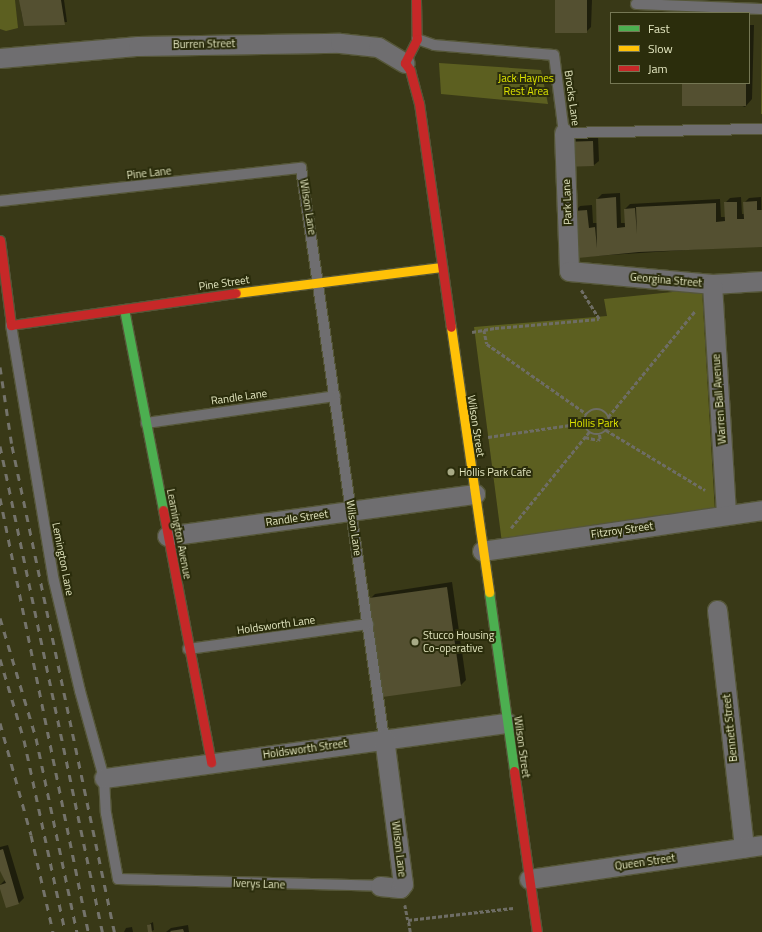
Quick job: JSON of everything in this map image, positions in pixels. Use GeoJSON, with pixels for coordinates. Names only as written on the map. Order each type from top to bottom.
{"type":"FeatureCollection","features":[{"type":"Feature","properties":{"kind":"street"},"geometry":{"type":"LineString","coordinates":[[405,63],[417,39],[416,0]]}},
{"type":"Feature","properties":{"kind":"street","name":"Burren Street"},"geometry":{"type":"LineString","coordinates":[[0,58],[138,46],[340,43],[378,47],[405,63]]}},
{"type":"Feature","properties":{"kind":"street","name":"Wilson Street"},"geometry":{"type":"LineString","coordinates":[[405,63],[410,70],[418,96],[441,267],[475,494],[537,932]]}},
{"type":"Feature","properties":{"kind":"street","name":"Park Lane"},"geometry":{"type":"LineString","coordinates":[[564,132],[569,271]]}},
{"type":"Feature","properties":{"kind":"street","name":"Lemington Lane"},"geometry":{"type":"LineString","coordinates":[[0,240],[11,325]]}},
{"type":"Feature","properties":{"kind":"street","name":"Pine Street"},"geometry":{"type":"LineString","coordinates":[[11,325],[319,282],[441,267]]}},
{"type":"Feature","properties":{"kind":"street","name":"Georgina Street"},"geometry":{"type":"LineString","coordinates":[[569,271],[712,284],[762,282]]}},
{"type":"Feature","properties":{"kind":"street","name":"Warren Ball Avenue"},"geometry":{"type":"LineString","coordinates":[[712,284],[726,515]]}},
{"type":"Feature","properties":{"kind":"street","name":"Leamington Avenue"},"geometry":{"type":"LineString","coordinates":[[124,310],[188,650],[211,762]]}},
{"type":"Feature","properties":{"kind":"street","name":"Randle Street"},"geometry":{"type":"LineString","coordinates":[[167,536],[475,494]]}},
{"type":"Feature","properties":{"kind":"street","name":"Fitzroy Street"},"geometry":{"type":"LineString","coordinates":[[482,551],[762,510]]}},
{"type":"Feature","properties":{"kind":"street","name":"Bennett Street"},"geometry":{"type":"LineString","coordinates":[[717,610],[753,846]]}},
{"type":"Feature","properties":{"kind":"street","name":"Holdsworth Street"},"geometry":{"type":"LineString","coordinates":[[104,778],[384,738],[507,723]]}},
{"type":"Feature","properties":{"kind":"street","name":"Wilson Lane"},"geometry":{"type":"LineString","coordinates":[[384,738],[403,880],[400,888]]}},
{"type":"Feature","properties":{"kind":"street","name":"Queen Street"},"geometry":{"type":"LineString","coordinates":[[529,879],[753,846]]}},
{"type":"Feature","properties":{"kind":"street","name":"Iverys Lane"},"geometry":{"type":"LineString","coordinates":[[380,886],[400,888]]}},
{"type":"Feature","properties":{"kind":"lane"},"geometry":{"type":"LineString","coordinates":[[636,4],[762,8]]}},
{"type":"Feature","properties":{"kind":"lane","name":"Brocks Lane"},"geometry":{"type":"LineString","coordinates":[[417,39],[434,45],[554,55],[564,132],[762,129]]}},
{"type":"Feature","properties":{"kind":"lane","name":"Pine Lane"},"geometry":{"type":"LineString","coordinates":[[0,201],[302,168]]}},
{"type":"Feature","properties":{"kind":"lane","name":"Wilson Lane"},"geometry":{"type":"LineString","coordinates":[[302,168],[384,738]]}},
{"type":"Feature","properties":{"kind":"lane","name":"Lemington Lane"},"geometry":{"type":"LineString","coordinates":[[11,325],[31,457],[54,581],[80,691],[104,778],[106,813],[118,879]]}},
{"type":"Feature","properties":{"kind":"lane","name":"Randle Lane"},"geometry":{"type":"LineString","coordinates":[[146,423],[335,396]]}},
{"type":"Feature","properties":{"kind":"lane","name":"Holdsworth Lane"},"geometry":{"type":"LineString","coordinates":[[188,650],[368,624]]}},
{"type":"Feature","properties":{"kind":"lane","name":"Iverys Lane"},"geometry":{"type":"LineString","coordinates":[[118,879],[380,886]]}},
{"type":"Feature","properties":{"kind":"path"},"geometry":{"type":"LineString","coordinates":[[474,332],[599,319],[569,271]]}},
{"type":"Feature","properties":{"kind":"path"},"geometry":{"type":"LineString","coordinates":[[606,430],[608,417],[696,310]]}},
{"type":"Feature","properties":{"kind":"path"},"geometry":{"type":"LineString","coordinates":[[484,330],[487,344],[587,414]]}},
{"type":"Feature","properties":{"kind":"path"},"geometry":{"type":"LineString","coordinates":[[606,430],[599,434],[589,432],[584,423],[587,414],[596,409],[604,411],[608,417]]}},
{"type":"Feature","properties":{"kind":"path"},"geometry":{"type":"LineString","coordinates":[[489,437],[584,423]]}},
{"type":"Feature","properties":{"kind":"path"},"geometry":{"type":"LineString","coordinates":[[606,430],[712,494],[726,515]]}},
{"type":"Feature","properties":{"kind":"path"},"geometry":{"type":"LineString","coordinates":[[507,534],[589,432]]}},
{"type":"Feature","properties":{"kind":"path"},"geometry":{"type":"LineString","coordinates":[[585,437],[598,440],[600,439],[599,434]]}},
{"type":"Feature","properties":{"kind":"path"},"geometry":{"type":"LineString","coordinates":[[410,932],[408,920],[533,906]]}},
{"type":"Feature","properties":{"kind":"green space"},"geometry":{"type":"Polygon","coordinates":[[[0,0],[15,0],[18,28],[6,31],[0,29],[0,0]]]}},
{"type":"Feature","properties":{"kind":"green space"},"geometry":{"type":"Polygon","coordinates":[[[761,22],[762,114],[761,114],[761,22]]]}},
{"type":"Feature","properties":{"kind":"green space","name":"Jack Haynes Rest Area"},"geometry":{"type":"Polygon","coordinates":[[[439,63],[541,70],[548,104],[441,94],[439,63]]]}},
{"type":"Feature","properties":{"kind":"green space","name":"Hollis Park"},"geometry":{"type":"Polygon","coordinates":[[[702,289],[715,512],[502,543],[474,327],[607,316],[604,299],[702,289]]]}},
{"type":"Feature","properties":{"kind":"building"},"geometry":{"type":"Polygon","coordinates":[[[19,0],[61,0],[65,25],[24,26],[19,0]]]}},
{"type":"Feature","properties":{"kind":"building"},"geometry":{"type":"Polygon","coordinates":[[[555,0],[587,0],[587,33],[555,33],[555,0]]]}},
{"type":"Feature","properties":{"kind":"building"},"geometry":{"type":"Polygon","coordinates":[[[682,84],[746,84],[746,106],[682,106],[682,84]]]}},
{"type":"Feature","properties":{"kind":"building"},"geometry":{"type":"Polygon","coordinates":[[[593,141],[594,166],[570,167],[569,142],[593,141]]]}},
{"type":"Feature","properties":{"kind":"building"},"geometry":{"type":"Polygon","coordinates":[[[616,197],[617,228],[625,227],[624,209],[635,208],[637,234],[636,207],[716,203],[716,222],[725,221],[724,202],[737,202],[737,219],[744,219],[743,202],[757,201],[757,210],[762,210],[762,247],[639,252],[578,258],[574,211],[587,210],[589,228],[595,227],[597,248],[596,199],[616,197]]]}},
{"type":"Feature","properties":{"kind":"building","name":"Stucco Housing Co-operative"},"geometry":{"type":"Polygon","coordinates":[[[447,587],[461,686],[383,697],[369,598],[447,587]]]}},
{"type":"Feature","properties":{"kind":"building"},"geometry":{"type":"Polygon","coordinates":[[[3,849],[19,904],[6,908],[0,889],[0,885],[6,883],[0,871],[0,850],[3,849]]]}},
{"type":"Feature","properties":{"kind":"building"},"geometry":{"type":"Polygon","coordinates":[[[151,924],[152,932],[148,932],[147,925],[151,924]]]}},
{"type":"Feature","properties":{"kind":"building"},"geometry":{"type":"Polygon","coordinates":[[[183,929],[184,932],[170,931],[183,929]]]}},
{"type":"Feature","properties":{"kind":"railway"},"geometry":{"type":"LineString","coordinates":[[0,367],[12,446],[114,932]]}},
{"type":"Feature","properties":{"kind":"railway"},"geometry":{"type":"LineString","coordinates":[[0,446],[102,932]]}},
{"type":"Feature","properties":{"kind":"railway"},"geometry":{"type":"LineString","coordinates":[[0,498],[88,932]]}},
{"type":"Feature","properties":{"kind":"railway"},"geometry":{"type":"LineString","coordinates":[[0,618],[36,738],[77,932]]}},
{"type":"Feature","properties":{"kind":"railway"},"geometry":{"type":"LineString","coordinates":[[0,659],[24,740],[65,932]]}},
{"type":"Feature","properties":{"kind":"railway"},"geometry":{"type":"LineString","coordinates":[[0,723],[31,835],[53,932]]}},
{"type":"Feature","properties":{"kind":"traffic: fast"},"geometry":{"type":"LineString","coordinates":[[124,309],[163,510]]}},
{"type":"Feature","properties":{"kind":"traffic: fast"},"geometry":{"type":"LineString","coordinates":[[489,592],[514,771]]}},
{"type":"Feature","properties":{"kind":"traffic: slow"},"geometry":{"type":"LineString","coordinates":[[236,293],[441,267]]}},
{"type":"Feature","properties":{"kind":"traffic: slow"},"geometry":{"type":"LineString","coordinates":[[451,327],[489,592]]}},
{"type":"Feature","properties":{"kind":"traffic: jam"},"geometry":{"type":"LineString","coordinates":[[416,0],[417,39],[405,63],[410,70],[419,103],[451,327]]}},
{"type":"Feature","properties":{"kind":"traffic: jam"},"geometry":{"type":"LineString","coordinates":[[0,240],[11,325],[236,293]]}},
{"type":"Feature","properties":{"kind":"traffic: jam"},"geometry":{"type":"LineString","coordinates":[[163,510],[211,762]]}},
{"type":"Feature","properties":{"kind":"traffic: jam"},"geometry":{"type":"LineString","coordinates":[[514,771],[537,932]]}},
{"type":"Feature","properties":{"kind":"place","name":"Hollis Park Cafe"},"geometry":{"type":"Point","coordinates":[451,472]}},
{"type":"Feature","properties":{"kind":"place","name":"Stucco Housing Co-operative"},"geometry":{"type":"Point","coordinates":[415,642]}}]}
